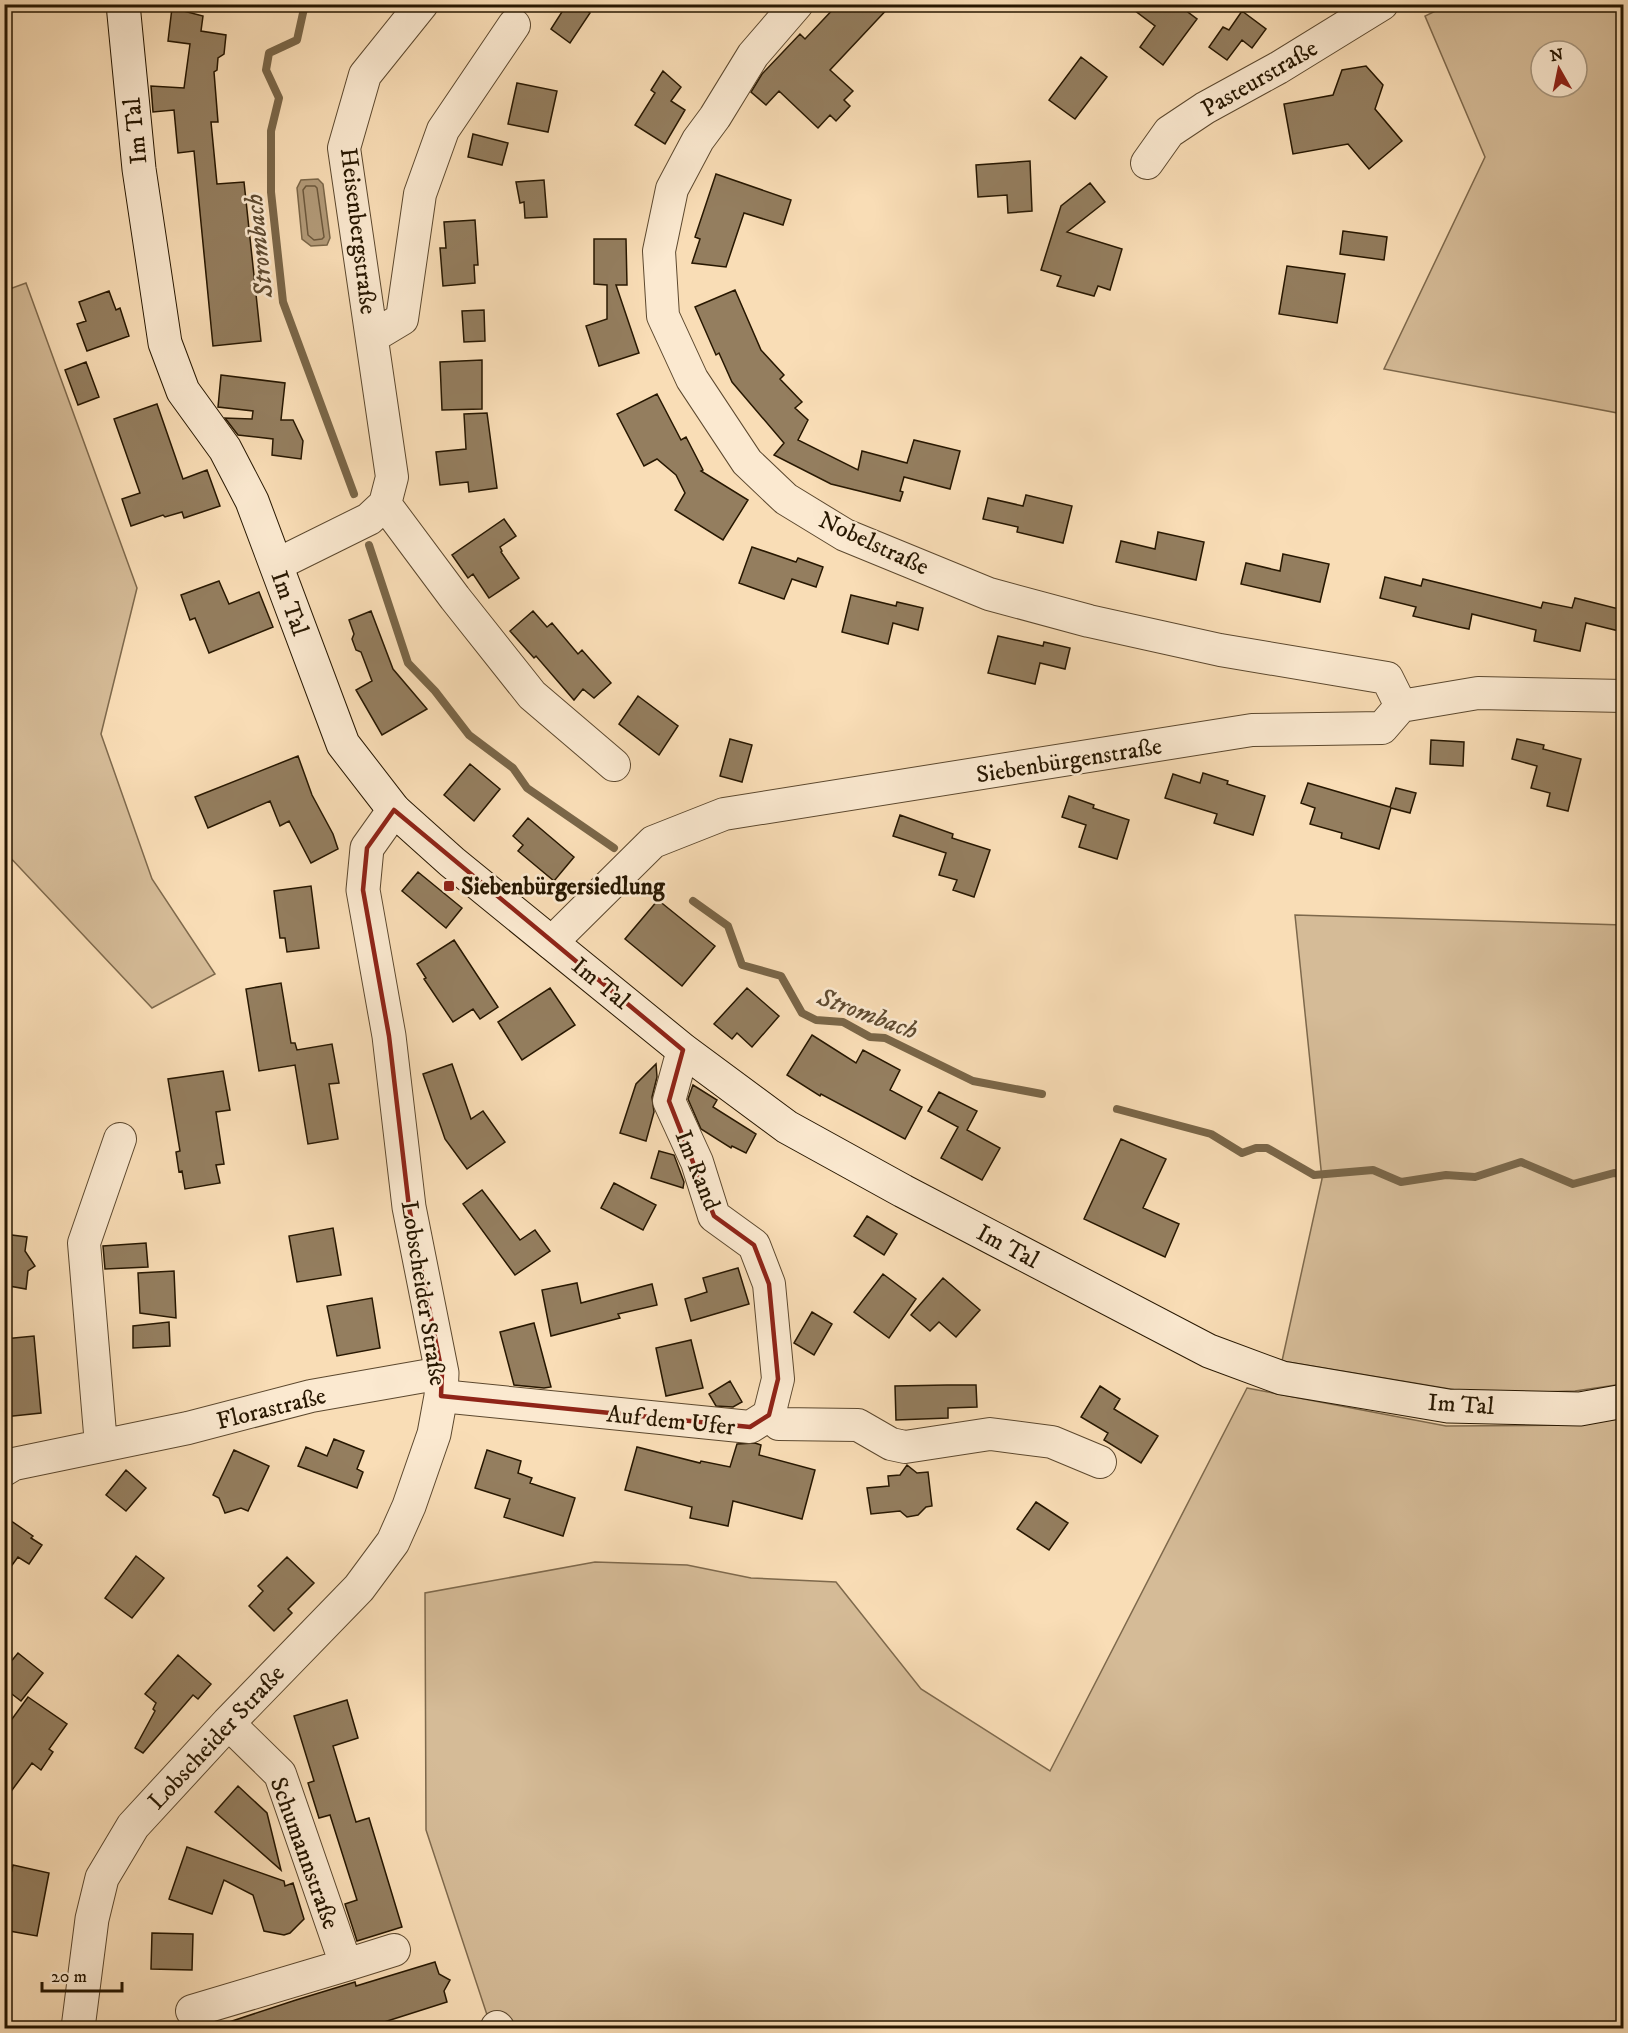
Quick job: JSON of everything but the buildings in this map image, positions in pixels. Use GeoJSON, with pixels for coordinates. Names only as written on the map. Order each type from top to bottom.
{"type":"FeatureCollection","features":[{"type":"Feature","properties":{"kind":"main road","name":"Im Tal"},"geometry":{"type":"LineString","coordinates":[[123,4],[139,169],[165,343],[183,391],[225,449],[252,501],[343,744],[394,810],[452,862],[683,1050],[787,1127],[903,1191],[1209,1351],[1282,1378],[1448,1406],[1580,1409],[1623,1401]]}},
{"type":"Feature","properties":{"kind":"main road","name":"Lobscheider Straße"},"geometry":{"type":"LineString","coordinates":[[78,2028],[92,1919],[102,1878],[133,1826],[228,1723],[359,1588],[393,1542],[409,1506],[434,1434],[441,1385],[409,1207],[389,1036],[363,890],[367,848],[394,810]]}},
{"type":"Feature","properties":{"kind":"street","name":"Heisenbergstraße"},"geometry":{"type":"LineString","coordinates":[[385,504],[392,477],[344,148],[365,75],[422,4]]}},
{"type":"Feature","properties":{"kind":"street","name":"Nobelstraße"},"geometry":{"type":"LineString","coordinates":[[797,4],[753,55],[698,140],[672,189],[660,251],[663,316],[692,379],[747,462],[786,499],[845,535],[989,594],[1089,621],[1220,651],[1387,678],[1401,706]]}},
{"type":"Feature","properties":{"kind":"street","name":"Pasteurstraße"},"geometry":{"type":"LineString","coordinates":[[1147,163],[1169,132],[1205,108],[1278,68],[1382,4]]}},
{"type":"Feature","properties":{"kind":"street","name":"Heisenbergstraße"},"geometry":{"type":"LineString","coordinates":[[372,337],[402,319],[420,194],[443,130],[514,25]]}},
{"type":"Feature","properties":{"kind":"street"},"geometry":{"type":"LineString","coordinates":[[276,565],[369,519],[385,504],[455,598],[532,695],[614,765]]}},
{"type":"Feature","properties":{"kind":"street"},"geometry":{"type":"LineString","coordinates":[[1401,706],[1478,693],[1623,696]]}},
{"type":"Feature","properties":{"kind":"street","name":"Siebenbürgenstraße"},"geometry":{"type":"LineString","coordinates":[[551,943],[653,842],[724,814],[1252,730],[1382,728],[1401,706]]}},
{"type":"Feature","properties":{"kind":"street","name":"Im Rand"},"geometry":{"type":"LineString","coordinates":[[683,1050],[669,1101],[697,1162],[714,1216],[754,1245],[769,1284],[778,1379],[769,1415]]}},
{"type":"Feature","properties":{"kind":"street"},"geometry":{"type":"LineString","coordinates":[[101,1445],[84,1243],[120,1139]]}},
{"type":"Feature","properties":{"kind":"street","name":"Auf dem Ufer"},"geometry":{"type":"LineString","coordinates":[[441,1385],[750,1427],[769,1415],[779,1424],[858,1425],[891,1444],[905,1447],[990,1434],[1052,1442],[1100,1462]]}},
{"type":"Feature","properties":{"kind":"street","name":"Florastraße"},"geometry":{"type":"LineString","coordinates":[[4,1470],[14,1464],[188,1428],[311,1396],[441,1385]]}},
{"type":"Feature","properties":{"kind":"street","name":"Schumannstraße"},"geometry":{"type":"LineString","coordinates":[[228,1723],[280,1774],[346,1965]]}},
{"type":"Feature","properties":{"kind":"street"},"geometry":{"type":"LineString","coordinates":[[192,2011],[394,1950]]}},
{"type":"Feature","properties":{"kind":"highlighted area"},"geometry":{"type":"Polygon","coordinates":[[[394,810],[683,1050],[669,1101],[714,1216],[754,1245],[769,1284],[778,1379],[769,1415],[750,1427],[441,1396],[442,1373],[409,1207],[389,1036],[363,890],[367,848],[394,810]]]}},
{"type":"Feature","properties":{"kind":"shaded area"},"geometry":{"type":"Polygon","coordinates":[[[1445,5],[1623,5],[1623,414],[1384,369],[1485,157],[1425,16],[1445,5]]]}},
{"type":"Feature","properties":{"kind":"shaded area"},"geometry":{"type":"Polygon","coordinates":[[[26,283],[137,588],[101,734],[152,879],[215,974],[152,1008],[5,852],[4,291],[26,283]]]}},
{"type":"Feature","properties":{"kind":"shaded area"},"geometry":{"type":"Polygon","coordinates":[[[1295,915],[1623,925],[1623,1384],[1575,1391],[1480,1394],[1282,1361],[1322,1179],[1295,915]]]}},
{"type":"Feature","properties":{"kind":"shaded area"},"geometry":{"type":"Polygon","coordinates":[[[1247,1388],[1446,1426],[1576,1425],[1623,1418],[1623,2028],[504,2028],[490,2024],[426,1830],[425,1593],[595,1562],[687,1565],[751,1578],[836,1582],[921,1689],[1050,1771],[1247,1388]]]}},
{"type":"Feature","properties":{"kind":"water"},"geometry":{"type":"Polygon","coordinates":[[[318,179],[323,184],[330,238],[327,245],[311,246],[302,239],[297,188],[301,180],[318,179]]]}},
{"type":"Feature","properties":{"kind":"waterway","name":"Strombach"},"geometry":{"type":"LineString","coordinates":[[305,4],[297,40],[269,53],[266,70],[279,98],[271,131],[271,192],[283,302],[354,494]]}},
{"type":"Feature","properties":{"kind":"waterway","name":"Strombach"},"geometry":{"type":"LineString","coordinates":[[369,545],[408,663],[435,691],[469,735],[513,768],[527,788],[614,848]]}},
{"type":"Feature","properties":{"kind":"waterway","name":"Strombach"},"geometry":{"type":"LineString","coordinates":[[693,901],[728,926],[742,965],[781,976],[802,1013],[816,1020],[843,1022],[870,1037],[885,1038],[973,1081],[1042,1094]]}},
{"type":"Feature","properties":{"kind":"waterway","name":"Strombach"},"geometry":{"type":"LineString","coordinates":[[1117,1109],[1211,1134],[1242,1153],[1256,1148],[1267,1148],[1314,1175],[1373,1170],[1401,1182],[1446,1175],[1475,1177],[1521,1162],[1573,1184],[1614,1173],[1624,1174]]}},
{"type":"Feature","properties":{"kind":"place","name":"Siebenbürgersiedlung"},"geometry":{"type":"Point","coordinates":[449,886]}}]}
